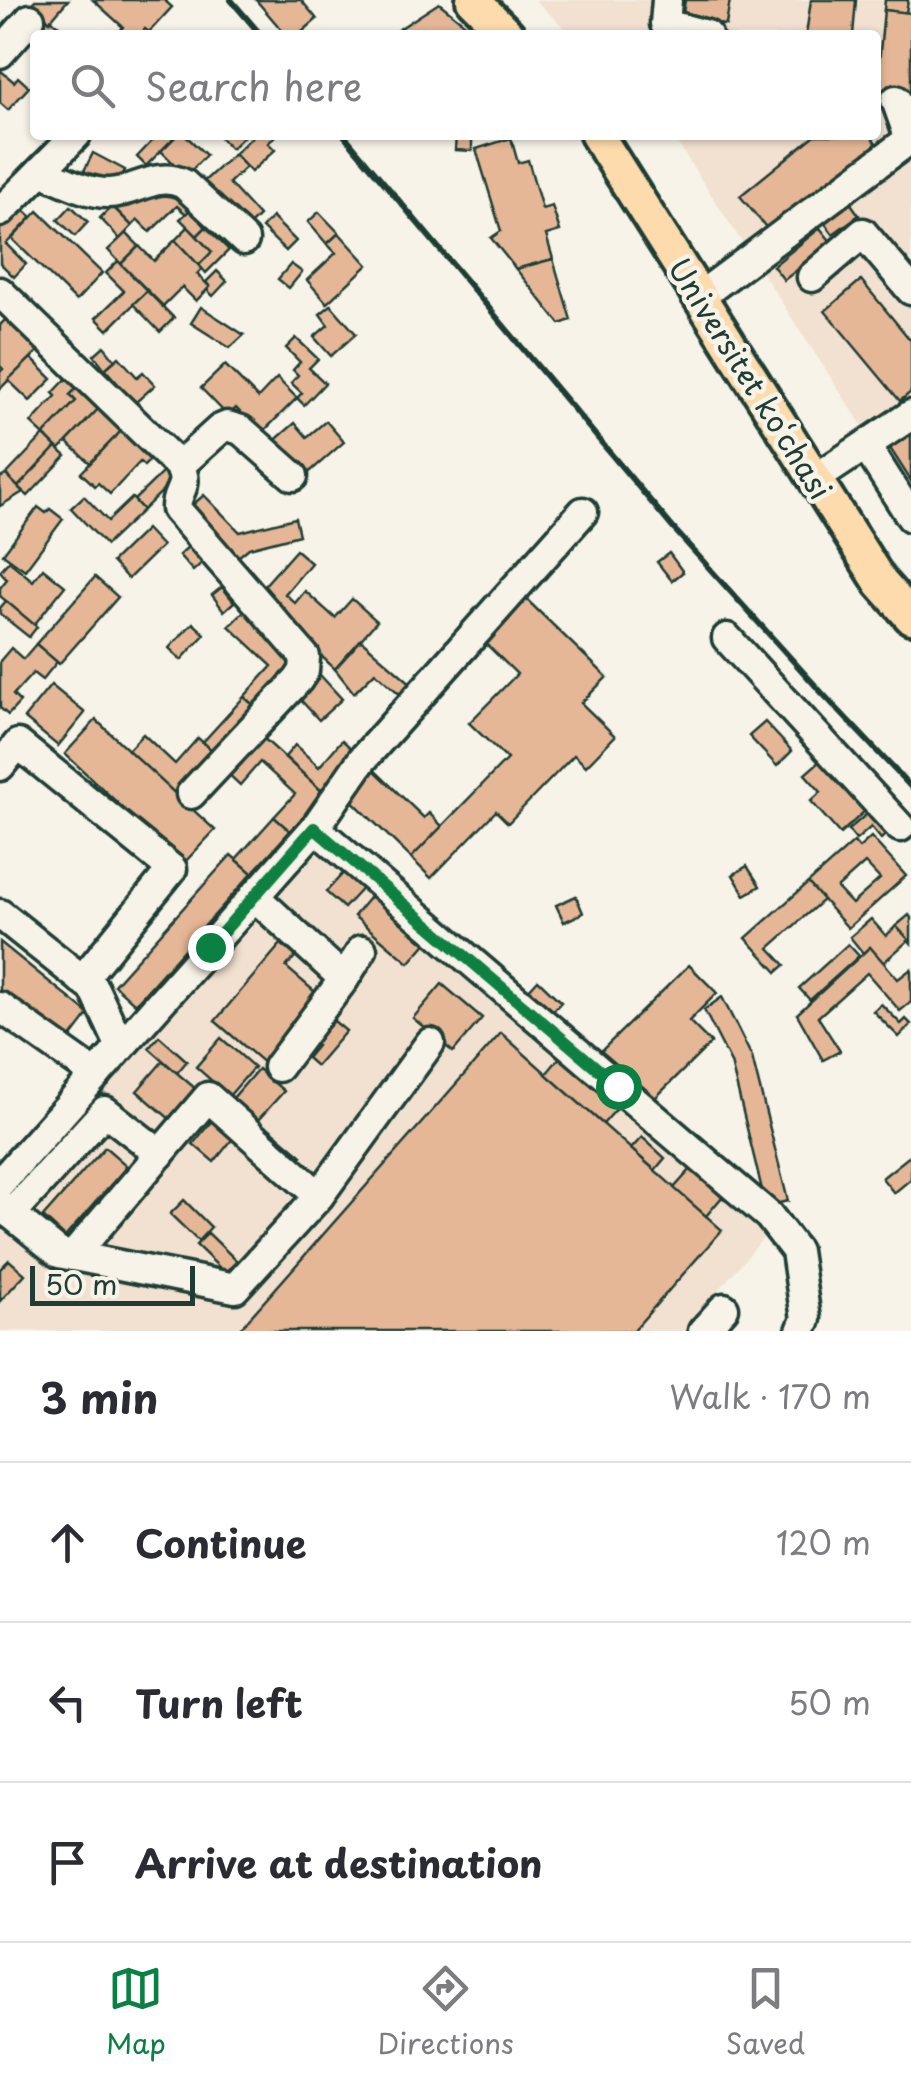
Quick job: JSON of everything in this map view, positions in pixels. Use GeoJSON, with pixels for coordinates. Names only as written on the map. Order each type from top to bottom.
{"type":"FeatureCollection","features":[{"type":"Feature","properties":{"kind":"main road"},"geometry":{"type":"LineString","coordinates":[[473,0],[503,30]]}},
{"type":"Feature","properties":{"kind":"main road","name":"Universitet kо‘chasi"},"geometry":{"type":"LineString","coordinates":[[600,140],[881,583],[911,616]]}},
{"type":"Feature","properties":{"kind":"street"},"geometry":{"type":"LineString","coordinates":[[667,0],[664,24],[687,30]]}},
{"type":"Feature","properties":{"kind":"street"},"geometry":{"type":"LineString","coordinates":[[0,53],[30,19]]}},
{"type":"Feature","properties":{"kind":"street"},"geometry":{"type":"LineString","coordinates":[[699,297],[910,139],[896,100]]}},
{"type":"Feature","properties":{"kind":"street"},"geometry":{"type":"LineString","coordinates":[[0,212],[71,140]]}},
{"type":"Feature","properties":{"kind":"street"},"geometry":{"type":"LineString","coordinates":[[40,172],[108,193],[124,192],[154,179],[174,179],[244,240]]}},
{"type":"Feature","properties":{"kind":"street"},"geometry":{"type":"LineString","coordinates":[[812,278],[863,233],[911,290]]}},
{"type":"Feature","properties":{"kind":"street"},"geometry":{"type":"LineString","coordinates":[[0,292],[179,466],[184,481],[176,509],[305,657],[298,680],[190,794]]}},
{"type":"Feature","properties":{"kind":"street"},"geometry":{"type":"LineString","coordinates":[[815,479],[911,416]]}},
{"type":"Feature","properties":{"kind":"street"},"geometry":{"type":"LineString","coordinates":[[179,466],[220,429],[236,427],[292,476]]}},
{"type":"Feature","properties":{"kind":"street"},"geometry":{"type":"LineString","coordinates":[[866,446],[911,517]]}},
{"type":"Feature","properties":{"kind":"street"},"geometry":{"type":"LineString","coordinates":[[0,1184],[314,828],[362,760],[583,512]]}},
{"type":"Feature","properties":{"kind":"street"},"geometry":{"type":"LineString","coordinates":[[727,638],[907,826]]}},
{"type":"Feature","properties":{"kind":"street"},"geometry":{"type":"LineString","coordinates":[[0,766],[18,744],[172,869],[82,980]]}},
{"type":"Feature","properties":{"kind":"street"},"geometry":{"type":"LineString","coordinates":[[314,828],[769,1216],[796,1251],[806,1319],[801,1331]]}},
{"type":"Feature","properties":{"kind":"street"},"geometry":{"type":"LineString","coordinates":[[254,896],[344,978]]}},
{"type":"Feature","properties":{"kind":"street"},"geometry":{"type":"LineString","coordinates":[[0,914],[94,989],[121,1047]]}},
{"type":"Feature","properties":{"kind":"street"},"geometry":{"type":"LineString","coordinates":[[278,1067],[362,950]]}},
{"type":"Feature","properties":{"kind":"street"},"geometry":{"type":"LineString","coordinates":[[0,1007],[96,1076]]}},
{"type":"Feature","properties":{"kind":"street"},"geometry":{"type":"LineString","coordinates":[[160,1154],[105,1112],[6,1210],[59,1254],[235,1288],[319,1196],[430,1043]]}},
{"type":"Feature","properties":{"kind":"street"},"geometry":{"type":"LineString","coordinates":[[73,1256],[208,1098],[319,1196]]}},
{"type":"Feature","properties":{"kind":"street"},"geometry":{"type":"LineString","coordinates":[[703,1331],[724,1308]]}},
{"type":"Feature","properties":{"kind":"shaded area"},"geometry":{"type":"Polygon","coordinates":[[[535,0],[911,0],[911,500],[675,140],[881,140],[881,30],[567,30],[535,0]]]}},
{"type":"Feature","properties":{"kind":"shaded area"},"geometry":{"type":"Polygon","coordinates":[[[317,838],[770,1230],[684,1331],[0,1331],[0,1201],[317,838]]]}},
{"type":"Feature","properties":{"kind":"building"},"geometry":{"type":"Polygon","coordinates":[[[35,0],[68,0],[50,21],[31,5],[35,0]]]}},
{"type":"Feature","properties":{"kind":"building"},"geometry":{"type":"Polygon","coordinates":[[[93,0],[164,0],[172,7],[151,30],[121,30],[123,27],[93,0]]]}},
{"type":"Feature","properties":{"kind":"building"},"geometry":{"type":"Polygon","coordinates":[[[256,0],[301,0],[317,19],[304,30],[282,30],[256,0]]]}},
{"type":"Feature","properties":{"kind":"building"},"geometry":{"type":"Polygon","coordinates":[[[685,0],[730,0],[726,25],[682,20],[685,0]]]}},
{"type":"Feature","properties":{"kind":"building"},"geometry":{"type":"Polygon","coordinates":[[[811,0],[856,0],[853,30],[807,30],[811,0]]]}},
{"type":"Feature","properties":{"kind":"building"},"geometry":{"type":"Polygon","coordinates":[[[885,0],[908,0],[906,13],[884,10],[885,0]]]}},
{"type":"Feature","properties":{"kind":"building"},"geometry":{"type":"Polygon","coordinates":[[[439,3],[473,30],[398,30],[439,3]]]}},
{"type":"Feature","properties":{"kind":"building"},"geometry":{"type":"Polygon","coordinates":[[[884,10],[911,13],[911,98],[881,95],[884,10]]]}},
{"type":"Feature","properties":{"kind":"building"},"geometry":{"type":"Polygon","coordinates":[[[46,18],[63,30],[35,30],[46,18]]]}},
{"type":"Feature","properties":{"kind":"building"},"geometry":{"type":"Polygon","coordinates":[[[0,70],[14,82],[18,77],[29,87],[8,110],[0,103],[0,70]]]}},
{"type":"Feature","properties":{"kind":"building"},"geometry":{"type":"Polygon","coordinates":[[[153,140],[172,140],[146,166],[137,157],[153,140]]]}},
{"type":"Feature","properties":{"kind":"building"},"geometry":{"type":"Polygon","coordinates":[[[172,140],[190,140],[206,155],[186,176],[161,151],[172,140]]]}},
{"type":"Feature","properties":{"kind":"building"},"geometry":{"type":"Polygon","coordinates":[[[223,140],[240,140],[231,149],[223,140]]]}},
{"type":"Feature","properties":{"kind":"building"},"geometry":{"type":"Polygon","coordinates":[[[249,140],[271,140],[268,143],[275,150],[251,172],[234,154],[249,140]]]}},
{"type":"Feature","properties":{"kind":"building"},"geometry":{"type":"Polygon","coordinates":[[[456,140],[472,140],[472,151],[455,150],[456,140]]]}},
{"type":"Feature","properties":{"kind":"building"},"geometry":{"type":"Polygon","coordinates":[[[512,140],[518,163],[528,160],[542,209],[552,206],[560,231],[546,235],[553,259],[516,269],[491,238],[501,231],[476,149],[512,140]]]}},
{"type":"Feature","properties":{"kind":"building"},"geometry":{"type":"Polygon","coordinates":[[[809,140],[874,140],[877,144],[770,232],[740,196],[809,140]]]}},
{"type":"Feature","properties":{"kind":"building"},"geometry":{"type":"Polygon","coordinates":[[[93,153],[125,170],[116,188],[84,171],[93,153]]]}},
{"type":"Feature","properties":{"kind":"building"},"geometry":{"type":"Polygon","coordinates":[[[234,154],[246,167],[229,183],[259,216],[245,230],[202,183],[234,154]]]}},
{"type":"Feature","properties":{"kind":"building"},"geometry":{"type":"Polygon","coordinates":[[[161,185],[204,208],[195,216],[177,206],[150,232],[138,220],[132,226],[115,209],[161,185]]]}},
{"type":"Feature","properties":{"kind":"building"},"geometry":{"type":"Polygon","coordinates":[[[847,198],[859,215],[833,234],[821,218],[847,198]]]}},
{"type":"Feature","properties":{"kind":"building"},"geometry":{"type":"Polygon","coordinates":[[[71,206],[88,222],[75,236],[58,220],[71,206]]]}},
{"type":"Feature","properties":{"kind":"building"},"geometry":{"type":"Polygon","coordinates":[[[112,206],[132,226],[120,239],[100,218],[112,206]]]}},
{"type":"Feature","properties":{"kind":"building"},"geometry":{"type":"Polygon","coordinates":[[[21,207],[32,217],[6,244],[26,264],[14,277],[0,263],[0,228],[21,207]]]}},
{"type":"Feature","properties":{"kind":"building"},"geometry":{"type":"Polygon","coordinates":[[[190,210],[206,227],[197,236],[180,219],[190,210]]]}},
{"type":"Feature","properties":{"kind":"building"},"geometry":{"type":"Polygon","coordinates":[[[38,211],[102,273],[76,301],[12,239],[38,211]]]}},
{"type":"Feature","properties":{"kind":"building"},"geometry":{"type":"Polygon","coordinates":[[[319,212],[339,233],[327,244],[308,222],[319,212]]]}},
{"type":"Feature","properties":{"kind":"building"},"geometry":{"type":"Polygon","coordinates":[[[272,217],[296,241],[286,251],[262,228],[272,217]]]}},
{"type":"Feature","properties":{"kind":"building"},"geometry":{"type":"Polygon","coordinates":[[[188,227],[212,252],[199,265],[175,240],[188,227]]]}},
{"type":"Feature","properties":{"kind":"building"},"geometry":{"type":"Polygon","coordinates":[[[206,227],[229,250],[206,273],[199,265],[212,252],[197,236],[206,227]]]}},
{"type":"Feature","properties":{"kind":"building"},"geometry":{"type":"Polygon","coordinates":[[[820,228],[832,243],[784,280],[773,266],[820,228]]]}},
{"type":"Feature","properties":{"kind":"building"},"geometry":{"type":"Polygon","coordinates":[[[126,233],[139,246],[121,264],[108,250],[126,233]]]}},
{"type":"Feature","properties":{"kind":"building"},"geometry":{"type":"Polygon","coordinates":[[[339,233],[368,265],[327,303],[307,280],[336,253],[327,244],[339,233]]]}},
{"type":"Feature","properties":{"kind":"building"},"geometry":{"type":"Polygon","coordinates":[[[175,240],[202,269],[197,274],[210,287],[196,301],[182,287],[163,306],[121,264],[139,246],[154,261],[175,240]]]}},
{"type":"Feature","properties":{"kind":"building"},"geometry":{"type":"Polygon","coordinates":[[[553,259],[571,320],[560,324],[516,269],[553,259]]]}},
{"type":"Feature","properties":{"kind":"building"},"geometry":{"type":"Polygon","coordinates":[[[118,261],[147,291],[108,330],[96,318],[124,291],[106,273],[118,261]]]}},
{"type":"Feature","properties":{"kind":"building"},"geometry":{"type":"Polygon","coordinates":[[[291,264],[302,272],[289,288],[278,279],[291,264]]]}},
{"type":"Feature","properties":{"kind":"building"},"geometry":{"type":"Polygon","coordinates":[[[217,271],[227,281],[213,296],[206,282],[217,271]]]}},
{"type":"Feature","properties":{"kind":"building"},"geometry":{"type":"Polygon","coordinates":[[[861,280],[911,341],[911,392],[900,401],[825,311],[861,280]]]}},
{"type":"Feature","properties":{"kind":"building"},"geometry":{"type":"Polygon","coordinates":[[[147,291],[174,318],[160,332],[133,304],[147,291]]]}},
{"type":"Feature","properties":{"kind":"building"},"geometry":{"type":"Polygon","coordinates":[[[331,305],[356,334],[331,356],[314,337],[328,325],[320,314],[331,305]]]}},
{"type":"Feature","properties":{"kind":"building"},"geometry":{"type":"Polygon","coordinates":[[[201,307],[244,335],[230,348],[191,323],[201,307]]]}},
{"type":"Feature","properties":{"kind":"building"},"geometry":{"type":"Polygon","coordinates":[[[12,313],[44,345],[0,389],[0,325],[12,313]]]}},
{"type":"Feature","properties":{"kind":"building"},"geometry":{"type":"Polygon","coordinates":[[[296,338],[318,359],[309,368],[325,383],[304,405],[297,398],[302,393],[291,383],[298,375],[293,370],[300,362],[286,348],[296,338]]]}},
{"type":"Feature","properties":{"kind":"building"},"geometry":{"type":"Polygon","coordinates":[[[104,346],[115,360],[105,369],[94,355],[104,346]]]}},
{"type":"Feature","properties":{"kind":"building"},"geometry":{"type":"Polygon","coordinates":[[[119,357],[137,377],[143,372],[155,385],[135,403],[105,369],[119,357]]]}},
{"type":"Feature","properties":{"kind":"building"},"geometry":{"type":"Polygon","coordinates":[[[31,358],[52,379],[30,401],[8,380],[31,358]]]}},
{"type":"Feature","properties":{"kind":"building"},"geometry":{"type":"Polygon","coordinates":[[[225,365],[258,398],[277,378],[297,398],[261,434],[236,408],[228,416],[201,388],[225,365]]]}},
{"type":"Feature","properties":{"kind":"building"},"geometry":{"type":"Polygon","coordinates":[[[70,375],[80,385],[70,395],[76,401],[44,435],[31,423],[70,375]]]}},
{"type":"Feature","properties":{"kind":"building"},"geometry":{"type":"Polygon","coordinates":[[[80,385],[103,404],[59,450],[44,435],[76,401],[70,395],[80,385]]]}},
{"type":"Feature","properties":{"kind":"building"},"geometry":{"type":"Polygon","coordinates":[[[103,404],[125,427],[90,463],[67,442],[103,404]]]}},
{"type":"Feature","properties":{"kind":"building"},"geometry":{"type":"Polygon","coordinates":[[[326,421],[344,442],[303,478],[272,443],[295,423],[307,437],[326,421]]]}},
{"type":"Feature","properties":{"kind":"building"},"geometry":{"type":"Polygon","coordinates":[[[125,427],[153,457],[144,466],[140,462],[110,494],[81,473],[125,427]]]}},
{"type":"Feature","properties":{"kind":"building"},"geometry":{"type":"Polygon","coordinates":[[[911,431],[911,481],[888,445],[911,431]]]}},
{"type":"Feature","properties":{"kind":"building"},"geometry":{"type":"Polygon","coordinates":[[[44,435],[56,447],[18,487],[6,475],[44,435]]]}},
{"type":"Feature","properties":{"kind":"building"},"geometry":{"type":"Polygon","coordinates":[[[56,447],[66,456],[28,496],[18,487],[56,447]]]}},
{"type":"Feature","properties":{"kind":"building"},"geometry":{"type":"Polygon","coordinates":[[[164,471],[173,481],[143,510],[134,500],[164,471]]]}},
{"type":"Feature","properties":{"kind":"building"},"geometry":{"type":"Polygon","coordinates":[[[6,475],[23,492],[0,506],[0,478],[6,475]]]}},
{"type":"Feature","properties":{"kind":"building"},"geometry":{"type":"Polygon","coordinates":[[[204,495],[240,532],[295,518],[299,535],[249,548],[238,557],[190,507],[204,495]]]}},
{"type":"Feature","properties":{"kind":"building"},"geometry":{"type":"Polygon","coordinates":[[[84,496],[108,521],[132,498],[143,510],[106,545],[71,508],[84,496]]]}},
{"type":"Feature","properties":{"kind":"building"},"geometry":{"type":"Polygon","coordinates":[[[38,507],[46,513],[50,509],[63,519],[25,570],[3,554],[38,507]]]}},
{"type":"Feature","properties":{"kind":"building"},"geometry":{"type":"Polygon","coordinates":[[[146,529],[162,546],[128,579],[112,562],[146,529]]]}},
{"type":"Feature","properties":{"kind":"building"},"geometry":{"type":"Polygon","coordinates":[[[190,545],[204,561],[193,571],[179,555],[190,545]]]}},
{"type":"Feature","properties":{"kind":"building"},"geometry":{"type":"Polygon","coordinates":[[[296,550],[311,563],[285,594],[295,603],[305,591],[335,618],[352,599],[377,621],[335,669],[256,595],[296,550]]]}},
{"type":"Feature","properties":{"kind":"building"},"geometry":{"type":"Polygon","coordinates":[[[669,553],[683,572],[672,581],[657,562],[669,553]]]}},
{"type":"Feature","properties":{"kind":"building"},"geometry":{"type":"Polygon","coordinates":[[[9,561],[33,581],[43,568],[65,586],[34,625],[0,596],[0,588],[7,579],[0,571],[9,561]]]}},
{"type":"Feature","properties":{"kind":"building"},"geometry":{"type":"Polygon","coordinates":[[[95,577],[118,597],[59,664],[36,644],[95,577]]]}},
{"type":"Feature","properties":{"kind":"building"},"geometry":{"type":"Polygon","coordinates":[[[222,587],[234,602],[224,611],[212,595],[222,587]]]}},
{"type":"Feature","properties":{"kind":"building"},"geometry":{"type":"Polygon","coordinates":[[[524,597],[607,677],[581,703],[615,736],[586,766],[574,755],[508,823],[496,811],[431,878],[411,858],[507,759],[469,723],[517,674],[482,640],[524,597]]]}},
{"type":"Feature","properties":{"kind":"building"},"geometry":{"type":"Polygon","coordinates":[[[6,601],[37,627],[29,637],[0,614],[6,601]]]}},
{"type":"Feature","properties":{"kind":"building"},"geometry":{"type":"Polygon","coordinates":[[[245,610],[303,664],[260,711],[244,697],[272,666],[229,626],[245,610]]]}},
{"type":"Feature","properties":{"kind":"building"},"geometry":{"type":"Polygon","coordinates":[[[193,623],[205,634],[181,660],[169,648],[193,623]]]}},
{"type":"Feature","properties":{"kind":"building"},"geometry":{"type":"Polygon","coordinates":[[[361,640],[414,686],[404,698],[375,672],[354,693],[335,669],[361,640]]]}},
{"type":"Feature","properties":{"kind":"building"},"geometry":{"type":"Polygon","coordinates":[[[36,644],[57,662],[42,680],[33,673],[13,695],[20,702],[8,715],[0,708],[0,661],[11,648],[23,659],[36,644]]]}},
{"type":"Feature","properties":{"kind":"building"},"geometry":{"type":"Polygon","coordinates":[[[321,676],[342,699],[319,720],[298,697],[321,676]]]}},
{"type":"Feature","properties":{"kind":"building"},"geometry":{"type":"Polygon","coordinates":[[[51,685],[85,713],[58,746],[24,718],[51,685]]]}},
{"type":"Feature","properties":{"kind":"building"},"geometry":{"type":"Polygon","coordinates":[[[244,697],[260,711],[218,756],[203,742],[244,697]]]}},
{"type":"Feature","properties":{"kind":"building"},"geometry":{"type":"Polygon","coordinates":[[[96,720],[215,830],[183,864],[65,754],[96,720]]]}},
{"type":"Feature","properties":{"kind":"building"},"geometry":{"type":"Polygon","coordinates":[[[765,722],[792,751],[777,766],[749,736],[765,722]]]}},
{"type":"Feature","properties":{"kind":"building"},"geometry":{"type":"Polygon","coordinates":[[[143,734],[175,764],[198,738],[218,756],[180,798],[128,750],[143,734]]]}},
{"type":"Feature","properties":{"kind":"building"},"geometry":{"type":"Polygon","coordinates":[[[259,734],[324,793],[290,831],[274,817],[295,794],[260,762],[240,785],[225,771],[259,734]]]}},
{"type":"Feature","properties":{"kind":"building"},"geometry":{"type":"Polygon","coordinates":[[[342,740],[359,755],[324,793],[285,757],[295,745],[319,767],[342,740]]]}},
{"type":"Feature","properties":{"kind":"building"},"geometry":{"type":"Polygon","coordinates":[[[821,760],[866,810],[840,834],[811,801],[821,792],[805,774],[821,760]]]}},
{"type":"Feature","properties":{"kind":"building"},"geometry":{"type":"Polygon","coordinates":[[[368,764],[424,818],[429,813],[442,826],[411,858],[342,791],[368,764]]]}},
{"type":"Feature","properties":{"kind":"building"},"geometry":{"type":"Polygon","coordinates":[[[875,807],[893,828],[881,839],[871,827],[856,840],[848,830],[875,807]]]}},
{"type":"Feature","properties":{"kind":"building"},"geometry":{"type":"Polygon","coordinates":[[[274,817],[290,831],[252,873],[236,859],[274,817]]]}},
{"type":"Feature","properties":{"kind":"building"},"geometry":{"type":"Polygon","coordinates":[[[871,837],[906,876],[848,928],[808,883],[854,842],[859,848],[871,837]],[[865,863],[837,888],[852,904],[880,879],[865,863]]]}},
{"type":"Feature","properties":{"kind":"building"},"geometry":{"type":"Polygon","coordinates":[[[231,855],[252,873],[135,1004],[114,985],[231,855]]]}},
{"type":"Feature","properties":{"kind":"building"},"geometry":{"type":"Polygon","coordinates":[[[747,866],[760,886],[745,895],[733,875],[747,866]]]}},
{"type":"Feature","properties":{"kind":"building"},"geometry":{"type":"Polygon","coordinates":[[[348,868],[366,884],[344,908],[326,892],[348,868]]]}},
{"type":"Feature","properties":{"kind":"building"},"geometry":{"type":"Polygon","coordinates":[[[808,883],[823,900],[769,948],[785,965],[777,972],[746,938],[808,883]]]}},
{"type":"Feature","properties":{"kind":"building"},"geometry":{"type":"Polygon","coordinates":[[[374,892],[429,940],[409,963],[354,916],[374,892]]]}},
{"type":"Feature","properties":{"kind":"building"},"geometry":{"type":"Polygon","coordinates":[[[576,896],[583,913],[564,922],[556,905],[576,896]]]}},
{"type":"Feature","properties":{"kind":"building"},"geometry":{"type":"Polygon","coordinates":[[[909,915],[911,918],[911,943],[896,926],[909,915]]]}},
{"type":"Feature","properties":{"kind":"building"},"geometry":{"type":"Polygon","coordinates":[[[871,919],[886,936],[896,926],[909,940],[883,963],[870,947],[863,953],[850,937],[871,919]]]}},
{"type":"Feature","properties":{"kind":"building"},"geometry":{"type":"Polygon","coordinates":[[[0,942],[89,1014],[63,1048],[0,998],[0,942]]]}},
{"type":"Feature","properties":{"kind":"building"},"geometry":{"type":"Polygon","coordinates":[[[281,944],[296,956],[286,967],[322,998],[265,1064],[215,1021],[281,944]]]}},
{"type":"Feature","properties":{"kind":"building"},"geometry":{"type":"Polygon","coordinates":[[[848,944],[859,956],[810,1000],[799,988],[848,944]]]}},
{"type":"Feature","properties":{"kind":"building"},"geometry":{"type":"Polygon","coordinates":[[[870,947],[898,979],[911,969],[911,1002],[900,1011],[867,973],[818,1017],[840,1051],[823,1060],[797,1014],[870,947]]]}},
{"type":"Feature","properties":{"kind":"building"},"geometry":{"type":"Polygon","coordinates":[[[689,965],[717,993],[689,1021],[711,1043],[645,1108],[595,1057],[689,965]]]}},
{"type":"Feature","properties":{"kind":"building"},"geometry":{"type":"Polygon","coordinates":[[[538,980],[561,1002],[551,1013],[528,991],[538,980]]]}},
{"type":"Feature","properties":{"kind":"building"},"geometry":{"type":"Polygon","coordinates":[[[442,984],[482,1018],[453,1052],[413,1018],[442,984]]]}},
{"type":"Feature","properties":{"kind":"building"},"geometry":{"type":"Polygon","coordinates":[[[722,997],[752,1057],[788,1201],[766,1206],[731,1063],[704,1010],[722,997]]]}},
{"type":"Feature","properties":{"kind":"building"},"geometry":{"type":"Polygon","coordinates":[[[881,1004],[901,1024],[906,1019],[911,1024],[899,1037],[873,1011],[881,1004]]]}},
{"type":"Feature","properties":{"kind":"building"},"geometry":{"type":"Polygon","coordinates":[[[334,1021],[346,1031],[316,1066],[307,1058],[317,1046],[308,1039],[320,1026],[325,1031],[334,1021]]]}},
{"type":"Feature","properties":{"kind":"building"},"geometry":{"type":"Polygon","coordinates":[[[501,1033],[722,1230],[633,1331],[238,1331],[501,1033]]]}},
{"type":"Feature","properties":{"kind":"building"},"geometry":{"type":"Polygon","coordinates":[[[159,1036],[187,1061],[177,1073],[149,1048],[159,1036]]]}},
{"type":"Feature","properties":{"kind":"building"},"geometry":{"type":"Polygon","coordinates":[[[221,1038],[254,1067],[229,1096],[196,1067],[221,1038]]]}},
{"type":"Feature","properties":{"kind":"building"},"geometry":{"type":"Polygon","coordinates":[[[561,1056],[618,1107],[603,1124],[546,1074],[561,1056]]]}},
{"type":"Feature","properties":{"kind":"building"},"geometry":{"type":"Polygon","coordinates":[[[163,1061],[197,1090],[171,1120],[137,1091],[163,1061]]]}},
{"type":"Feature","properties":{"kind":"building"},"geometry":{"type":"Polygon","coordinates":[[[258,1069],[284,1091],[258,1120],[233,1098],[258,1069]]]}},
{"type":"Feature","properties":{"kind":"building"},"geometry":{"type":"Polygon","coordinates":[[[218,1113],[239,1131],[214,1162],[193,1144],[218,1113]]]}},
{"type":"Feature","properties":{"kind":"building"},"geometry":{"type":"Polygon","coordinates":[[[269,1128],[302,1156],[296,1163],[264,1135],[269,1128]]]}},
{"type":"Feature","properties":{"kind":"building"},"geometry":{"type":"Polygon","coordinates":[[[642,1137],[665,1158],[655,1170],[631,1149],[642,1137]]]}},
{"type":"Feature","properties":{"kind":"building"},"geometry":{"type":"Polygon","coordinates":[[[105,1147],[127,1166],[65,1237],[43,1217],[105,1147]]]}},
{"type":"Feature","properties":{"kind":"building"},"geometry":{"type":"Polygon","coordinates":[[[911,1155],[911,1179],[894,1193],[882,1178],[911,1155]]]}},
{"type":"Feature","properties":{"kind":"building"},"geometry":{"type":"Polygon","coordinates":[[[691,1169],[722,1197],[706,1216],[674,1188],[691,1169]]]}},
{"type":"Feature","properties":{"kind":"building"},"geometry":{"type":"Polygon","coordinates":[[[184,1200],[211,1227],[198,1241],[170,1214],[184,1200]]]}},
{"type":"Feature","properties":{"kind":"building"},"geometry":{"type":"Polygon","coordinates":[[[208,1233],[237,1261],[225,1273],[196,1245],[208,1233]]]}},
{"type":"Feature","properties":{"kind":"building"},"geometry":{"type":"Polygon","coordinates":[[[9,1260],[25,1274],[0,1301],[0,1269],[9,1260]]]}},
{"type":"Feature","properties":{"kind":"railway"},"geometry":{"type":"LineString","coordinates":[[231,0],[257,30]]}},
{"type":"Feature","properties":{"kind":"railway"},"geometry":{"type":"LineString","coordinates":[[348,140],[673,528],[911,787]]}},
{"type":"Feature","properties":{"kind":"route"},"geometry":{"type":"LineString","coordinates":[[210,947],[314,828],[618,1086]]}}]}
